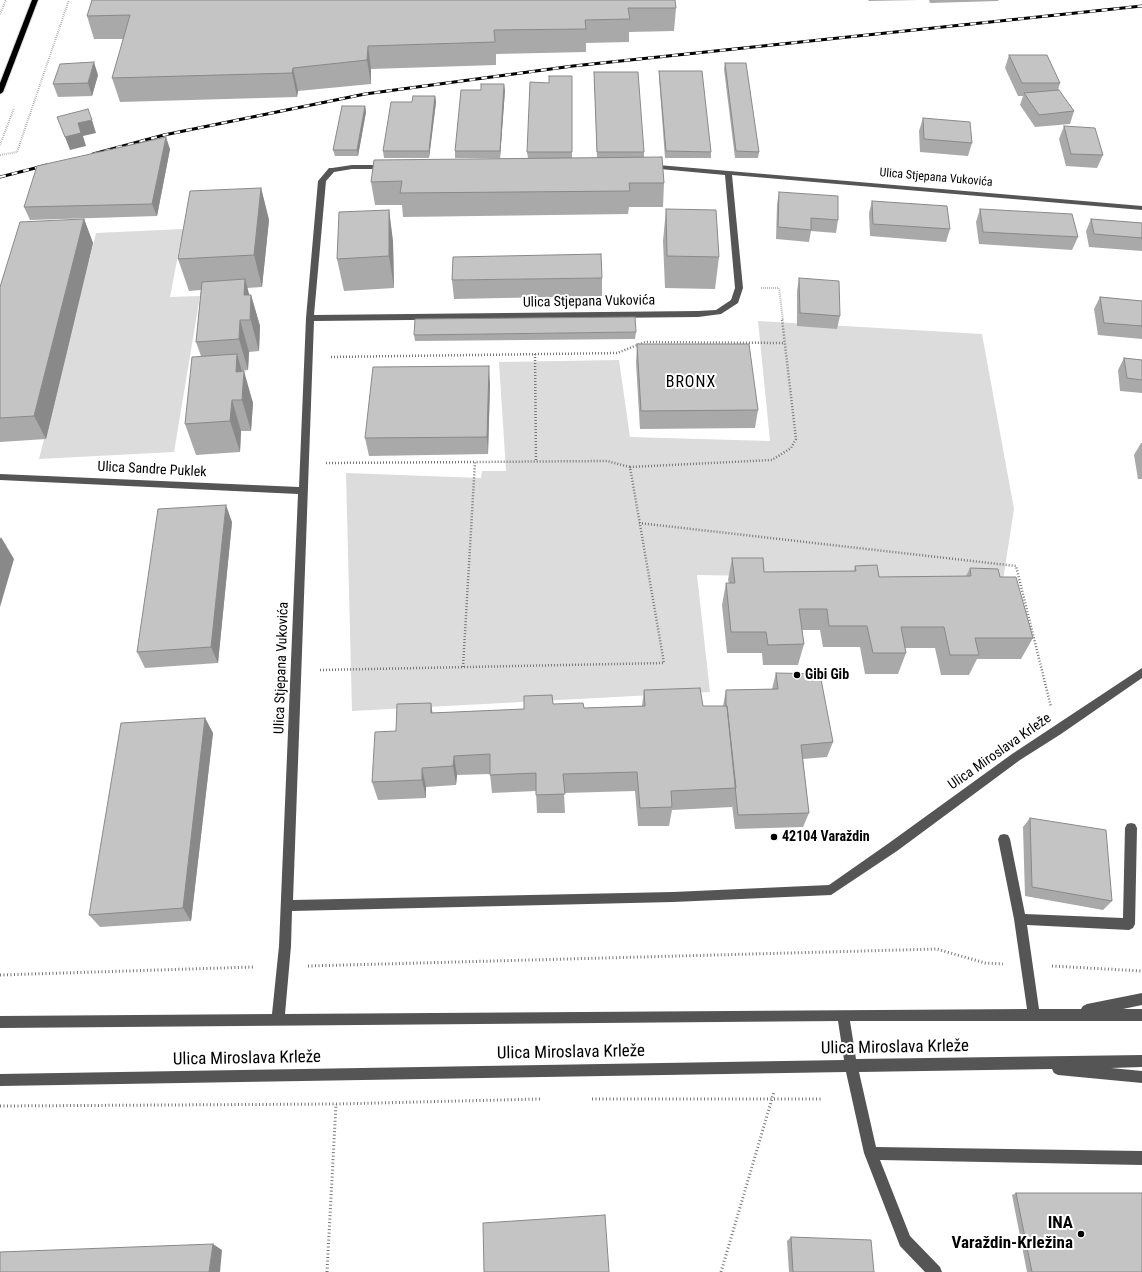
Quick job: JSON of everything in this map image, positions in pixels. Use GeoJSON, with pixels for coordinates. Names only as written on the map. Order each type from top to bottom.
{"type":"FeatureCollection","features":[{"type":"Feature","properties":{"kind":"main road"},"geometry":{"type":"LineString","coordinates":[[0,92],[35,0]]}},
{"type":"Feature","properties":{"kind":"street","name":"Ulica Stjepana Vukovića"},"geometry":{"type":"LineString","coordinates":[[638,166],[1142,208]]}},
{"type":"Feature","properties":{"kind":"street","name":"Ulica Stjepana Vukovića"},"geometry":{"type":"LineString","coordinates":[[278,1019],[286,906],[310,318],[322,180],[332,170],[352,167],[399,167]]}},
{"type":"Feature","properties":{"kind":"street"},"geometry":{"type":"LineString","coordinates":[[728,173],[739,288]]}},
{"type":"Feature","properties":{"kind":"street","name":"Ulica Stjepana Vukovića"},"geometry":{"type":"LineString","coordinates":[[310,318],[698,314],[718,312],[735,301],[739,288]]}},
{"type":"Feature","properties":{"kind":"street","name":"Ulica Sandre Puklek"},"geometry":{"type":"LineString","coordinates":[[0,477],[302,491]]}},
{"type":"Feature","properties":{"kind":"street","name":"Ulica Miroslava Krleže"},"geometry":{"type":"LineString","coordinates":[[286,906],[673,897],[831,890],[893,847],[1016,757],[1142,672]]}},
{"type":"Feature","properties":{"kind":"street"},"geometry":{"type":"LineString","coordinates":[[1020,919],[1130,924],[1131,828]]}},
{"type":"Feature","properties":{"kind":"street"},"geometry":{"type":"LineString","coordinates":[[1004,839],[1020,919],[1034,1015]]}},
{"type":"Feature","properties":{"kind":"street"},"geometry":{"type":"LineString","coordinates":[[1068,1014],[1142,999]]}},
{"type":"Feature","properties":{"kind":"street"},"geometry":{"type":"LineString","coordinates":[[843,1015],[851,1066],[871,1153],[905,1240],[935,1272]]}},
{"type":"Feature","properties":{"kind":"street"},"geometry":{"type":"LineString","coordinates":[[0,1022],[843,1015],[1142,1015]]}},
{"type":"Feature","properties":{"kind":"street","name":"Ulica Miroslava Krleže"},"geometry":{"type":"LineString","coordinates":[[0,1080],[1142,1061]]}},
{"type":"Feature","properties":{"kind":"street"},"geometry":{"type":"LineString","coordinates":[[1016,1064],[1142,1077]]}},
{"type":"Feature","properties":{"kind":"street"},"geometry":{"type":"LineString","coordinates":[[871,1153],[1142,1158]]}},
{"type":"Feature","properties":{"kind":"path"},"geometry":{"type":"LineString","coordinates":[[0,14],[6,0]]}},
{"type":"Feature","properties":{"kind":"path"},"geometry":{"type":"LineString","coordinates":[[0,156],[16,152],[70,0]]}},
{"type":"Feature","properties":{"kind":"path"},"geometry":{"type":"LineString","coordinates":[[304,463],[607,461],[630,467],[772,460],[791,448],[796,439],[779,288],[739,288]]}},
{"type":"Feature","properties":{"kind":"path"},"geometry":{"type":"LineString","coordinates":[[308,357],[616,353],[645,342],[785,343]]}},
{"type":"Feature","properties":{"kind":"path"},"geometry":{"type":"LineString","coordinates":[[535,354],[536,462]]}},
{"type":"Feature","properties":{"kind":"path"},"geometry":{"type":"LineString","coordinates":[[463,667],[475,462]]}},
{"type":"Feature","properties":{"kind":"path"},"geometry":{"type":"LineString","coordinates":[[295,670],[664,663],[630,467]]}},
{"type":"Feature","properties":{"kind":"path"},"geometry":{"type":"LineString","coordinates":[[639,523],[1016,566],[1056,731]]}},
{"type":"Feature","properties":{"kind":"path"},"geometry":{"type":"LineString","coordinates":[[302,966],[938,949]]}},
{"type":"Feature","properties":{"kind":"path"},"geometry":{"type":"LineString","coordinates":[[0,975],[253,966]]}},
{"type":"Feature","properties":{"kind":"path"},"geometry":{"type":"LineString","coordinates":[[721,1272],[772,1099],[780,1066]]}},
{"type":"Feature","properties":{"kind":"path"},"geometry":{"type":"LineString","coordinates":[[0,1106],[336,1104],[541,1099]]}},
{"type":"Feature","properties":{"kind":"path"},"geometry":{"type":"LineString","coordinates":[[592,1099],[821,1099]]}},
{"type":"Feature","properties":{"kind":"path"},"geometry":{"type":"LineString","coordinates":[[327,1272],[336,1104]]}},
{"type":"Feature","properties":{"kind":"shaded area"},"geometry":{"type":"Polygon","coordinates":[[[183,229],[170,297],[200,296],[174,452],[39,459],[96,233],[183,229]]]}},
{"type":"Feature","properties":{"kind":"shaded area"},"geometry":{"type":"Polygon","coordinates":[[[758,321],[982,334],[1014,509],[1003,580],[697,575],[710,692],[352,711],[346,473],[481,478],[482,471],[506,471],[499,362],[619,360],[630,437],[770,441],[758,321]]]}},
{"type":"Feature","properties":{"kind":"building"},"geometry":{"type":"Polygon","coordinates":[[[92,0],[675,0],[676,8],[628,8],[630,19],[585,20],[586,29],[494,30],[495,42],[368,46],[367,60],[293,68],[292,73],[112,78],[130,15],[87,16],[92,0]]]}},
{"type":"Feature","properties":{"kind":"building"},"geometry":{"type":"Polygon","coordinates":[[[1009,55],[1047,55],[1060,83],[1022,83],[1009,55]]]}},
{"type":"Feature","properties":{"kind":"building"},"geometry":{"type":"Polygon","coordinates":[[[94,62],[88,83],[53,84],[60,64],[94,62]]]}},
{"type":"Feature","properties":{"kind":"building"},"geometry":{"type":"Polygon","coordinates":[[[725,63],[746,63],[759,152],[736,151],[725,63]]]}},
{"type":"Feature","properties":{"kind":"building"},"geometry":{"type":"Polygon","coordinates":[[[659,71],[702,71],[711,152],[666,151],[659,71]]]}},
{"type":"Feature","properties":{"kind":"building"},"geometry":{"type":"Polygon","coordinates":[[[594,72],[638,72],[644,152],[597,152],[594,72]]]}},
{"type":"Feature","properties":{"kind":"building"},"geometry":{"type":"Polygon","coordinates":[[[549,76],[572,76],[572,152],[527,152],[530,82],[549,83],[549,76]]]}},
{"type":"Feature","properties":{"kind":"building"},"geometry":{"type":"Polygon","coordinates":[[[481,84],[504,84],[500,151],[455,151],[461,90],[481,90],[481,84]]]}},
{"type":"Feature","properties":{"kind":"building"},"geometry":{"type":"Polygon","coordinates":[[[1059,90],[1074,111],[1039,115],[1024,93],[1059,90]]]}},
{"type":"Feature","properties":{"kind":"building"},"geometry":{"type":"Polygon","coordinates":[[[413,96],[435,96],[429,151],[383,151],[391,102],[412,102],[413,96]]]}},
{"type":"Feature","properties":{"kind":"building"},"geometry":{"type":"Polygon","coordinates":[[[342,106],[365,106],[357,150],[333,150],[342,106]]]}},
{"type":"Feature","properties":{"kind":"building"},"geometry":{"type":"Polygon","coordinates":[[[88,109],[92,120],[78,123],[81,133],[65,137],[57,117],[88,109]]]}},
{"type":"Feature","properties":{"kind":"building"},"geometry":{"type":"Polygon","coordinates":[[[923,118],[970,122],[972,143],[924,139],[923,118]]]}},
{"type":"Feature","properties":{"kind":"building"},"geometry":{"type":"Polygon","coordinates":[[[1064,126],[1095,128],[1103,155],[1071,154],[1064,126]]]}},
{"type":"Feature","properties":{"kind":"building"},"geometry":{"type":"Polygon","coordinates":[[[166,137],[152,204],[24,207],[37,166],[166,137]]]}},
{"type":"Feature","properties":{"kind":"building"},"geometry":{"type":"Polygon","coordinates":[[[662,157],[664,183],[629,183],[630,191],[400,193],[402,181],[371,182],[374,160],[662,157]]]}},
{"type":"Feature","properties":{"kind":"building"},"geometry":{"type":"Polygon","coordinates":[[[261,188],[254,255],[178,259],[190,191],[261,188]]]}},
{"type":"Feature","properties":{"kind":"building"},"geometry":{"type":"Polygon","coordinates":[[[779,192],[838,196],[838,220],[811,218],[811,230],[778,227],[779,192]]]}},
{"type":"Feature","properties":{"kind":"building"},"geometry":{"type":"Polygon","coordinates":[[[872,201],[947,206],[950,229],[873,224],[872,201]]]}},
{"type":"Feature","properties":{"kind":"building"},"geometry":{"type":"Polygon","coordinates":[[[666,209],[716,210],[719,257],[667,256],[666,209]]]}},
{"type":"Feature","properties":{"kind":"building"},"geometry":{"type":"Polygon","coordinates":[[[980,209],[1072,214],[1078,237],[983,232],[980,209]]]}},
{"type":"Feature","properties":{"kind":"building"},"geometry":{"type":"Polygon","coordinates":[[[389,210],[389,256],[337,259],[339,212],[389,210]]]}},
{"type":"Feature","properties":{"kind":"building"},"geometry":{"type":"Polygon","coordinates":[[[84,219],[34,416],[0,418],[0,287],[20,222],[84,219]]]}},
{"type":"Feature","properties":{"kind":"building"},"geometry":{"type":"Polygon","coordinates":[[[1091,219],[1142,223],[1142,238],[1094,234],[1091,219]]]}},
{"type":"Feature","properties":{"kind":"building"},"geometry":{"type":"Polygon","coordinates":[[[601,254],[602,278],[452,280],[453,257],[601,254]]]}},
{"type":"Feature","properties":{"kind":"building"},"geometry":{"type":"Polygon","coordinates":[[[799,278],[839,281],[840,316],[800,313],[799,278]]]}},
{"type":"Feature","properties":{"kind":"building"},"geometry":{"type":"Polygon","coordinates":[[[245,279],[244,295],[251,295],[250,320],[240,320],[239,339],[196,342],[202,282],[245,279]]]}},
{"type":"Feature","properties":{"kind":"building"},"geometry":{"type":"Polygon","coordinates":[[[1100,297],[1142,301],[1142,326],[1104,323],[1100,297]]]}},
{"type":"Feature","properties":{"kind":"building"},"geometry":{"type":"Polygon","coordinates":[[[635,317],[636,332],[414,335],[415,319],[635,317]]]}},
{"type":"Feature","properties":{"kind":"building"},"geometry":{"type":"Polygon","coordinates":[[[637,344],[749,344],[758,410],[641,411],[637,344]]]}},
{"type":"Feature","properties":{"kind":"building"},"geometry":{"type":"Polygon","coordinates":[[[237,354],[236,372],[244,371],[242,400],[232,400],[230,421],[185,424],[192,357],[237,354]]]}},
{"type":"Feature","properties":{"kind":"building"},"geometry":{"type":"Polygon","coordinates":[[[1124,358],[1142,360],[1142,380],[1127,378],[1124,358]]]}},
{"type":"Feature","properties":{"kind":"building"},"geometry":{"type":"Polygon","coordinates":[[[489,366],[487,437],[365,438],[373,367],[489,366]]]}},
{"type":"Feature","properties":{"kind":"building"},"geometry":{"type":"Polygon","coordinates":[[[226,505],[211,647],[137,652],[158,509],[226,505]]]}},
{"type":"Feature","properties":{"kind":"building"},"geometry":{"type":"Polygon","coordinates":[[[732,558],[763,558],[764,572],[856,571],[855,566],[877,565],[879,577],[971,576],[970,568],[998,569],[1000,577],[1016,577],[1033,638],[975,638],[979,655],[950,655],[944,627],[901,627],[906,653],[873,653],[867,626],[829,626],[827,609],[799,609],[804,644],[768,645],[766,632],[731,632],[726,583],[735,583],[732,558]]]}},
{"type":"Feature","properties":{"kind":"building"},"geometry":{"type":"Polygon","coordinates":[[[776,673],[820,674],[833,742],[801,745],[809,813],[738,815],[726,706],[726,690],[778,689],[776,673]]]}},
{"type":"Feature","properties":{"kind":"building"},"geometry":{"type":"Polygon","coordinates":[[[700,688],[703,706],[727,706],[736,788],[671,791],[672,807],[640,808],[637,772],[563,774],[565,794],[536,795],[536,773],[490,775],[490,754],[454,756],[453,766],[422,768],[422,780],[372,782],[375,732],[396,731],[397,704],[431,703],[431,713],[524,709],[524,696],[552,695],[553,704],[583,703],[584,708],[645,706],[644,690],[700,688]]]}},
{"type":"Feature","properties":{"kind":"building"},"geometry":{"type":"Polygon","coordinates":[[[205,718],[183,908],[89,915],[121,723],[205,718]]]}},
{"type":"Feature","properties":{"kind":"building"},"geometry":{"type":"Polygon","coordinates":[[[1030,818],[1106,830],[1112,901],[1032,887],[1030,818]]]}},
{"type":"Feature","properties":{"kind":"building","name":"INA Varaždin-Krležina"},"geometry":{"type":"Polygon","coordinates":[[[1016,1193],[1142,1193],[1142,1272],[1032,1272],[1016,1193]]]}},
{"type":"Feature","properties":{"kind":"building"},"geometry":{"type":"Polygon","coordinates":[[[605,1215],[609,1272],[484,1272],[483,1223],[605,1215]]]}},
{"type":"Feature","properties":{"kind":"building"},"geometry":{"type":"Polygon","coordinates":[[[791,1237],[871,1240],[874,1272],[793,1272],[791,1237]]]}},
{"type":"Feature","properties":{"kind":"building"},"geometry":{"type":"Polygon","coordinates":[[[213,1244],[209,1272],[0,1272],[0,1252],[213,1244]]]}},
{"type":"Feature","properties":{"kind":"railway"},"geometry":{"type":"LineString","coordinates":[[93,154],[164,135],[365,94],[573,66],[1142,6]]}},
{"type":"Feature","properties":{"kind":"railway"},"geometry":{"type":"LineString","coordinates":[[0,177],[47,165]]}},
{"type":"Feature","properties":{"kind":"place","name":"Gibi Gib"},"geometry":{"type":"Point","coordinates":[797,675]}},
{"type":"Feature","properties":{"kind":"place","name":"42104 Varaždin"},"geometry":{"type":"Point","coordinates":[774,837]}},
{"type":"Feature","properties":{"kind":"place","name":"INA Varaždin-Krležina"},"geometry":{"type":"Point","coordinates":[1081,1234]}},
{"type":"Feature","properties":{"kind":"district","name":"BRONX"},"geometry":{"type":"Point","coordinates":[691,383]}}]}
